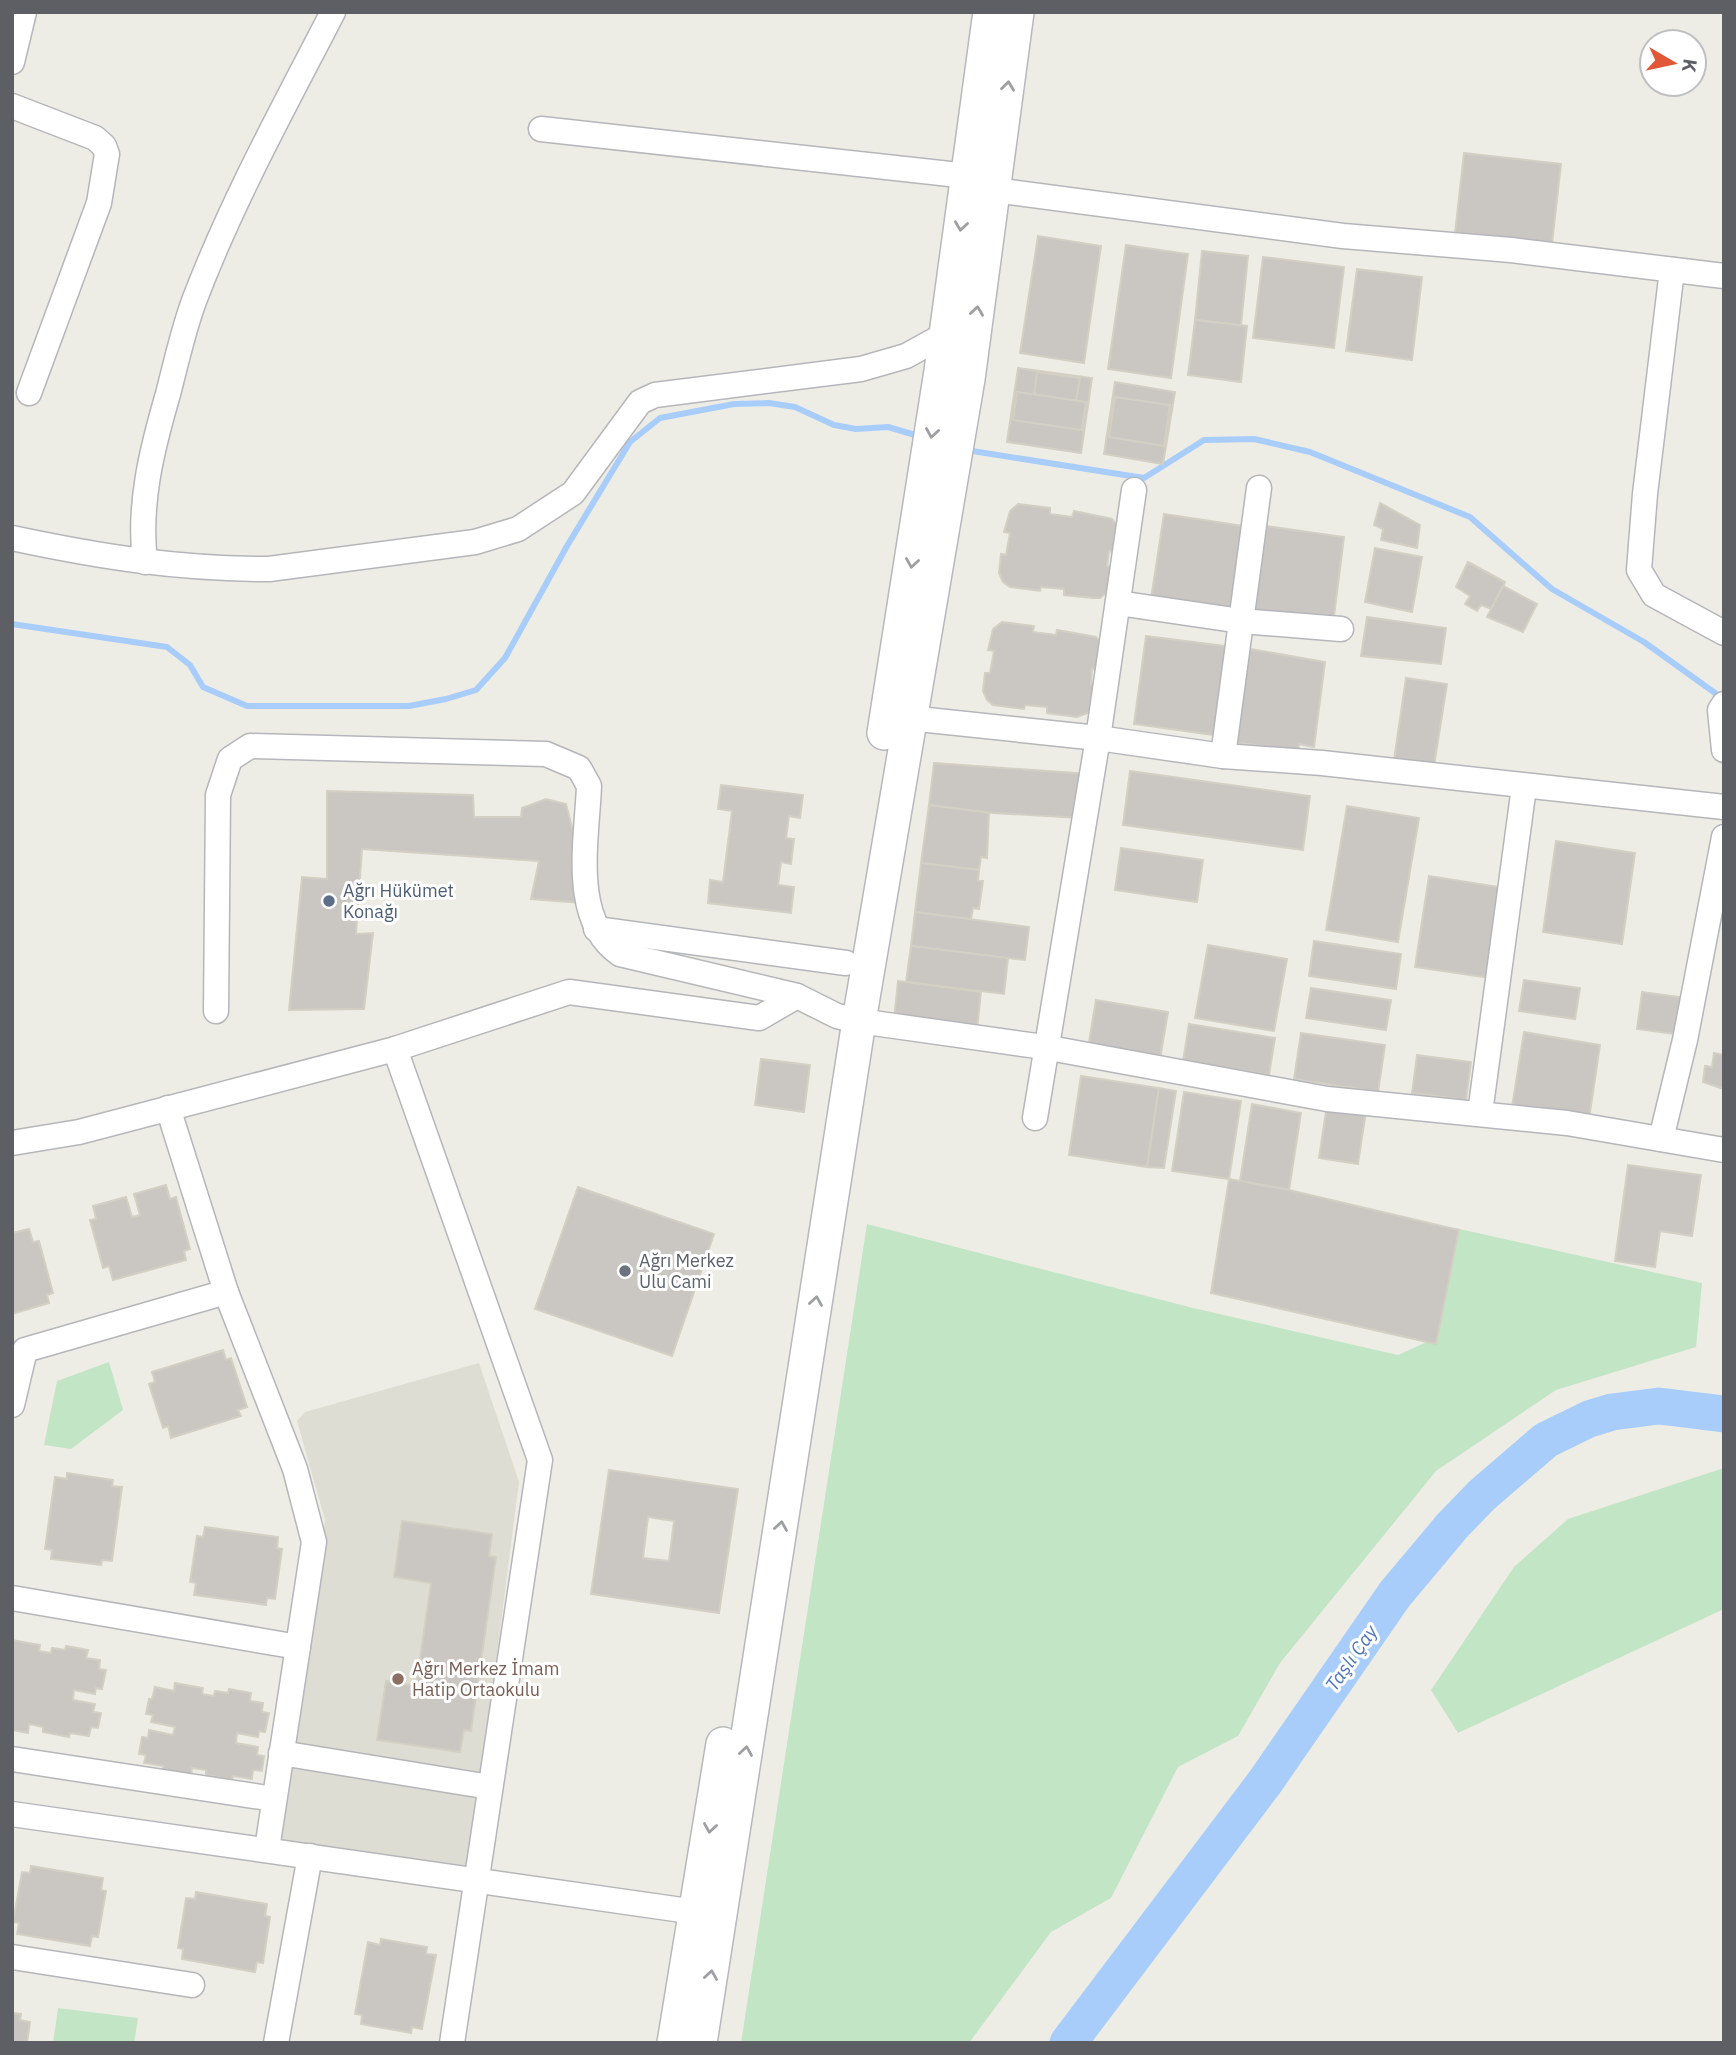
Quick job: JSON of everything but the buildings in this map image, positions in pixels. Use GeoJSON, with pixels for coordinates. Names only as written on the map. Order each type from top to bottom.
{"type":"FeatureCollection","features":[{"type":"Feature","properties":{"kind":"main road"},"geometry":{"type":"LineString","coordinates":[[700,2043],[848,1018],[846,963],[936,495],[955,375],[981,183],[990,12]]}},
{"type":"Feature","properties":{"kind":"main road"},"geometry":{"type":"LineString","coordinates":[[955,375],[946,334],[1017,12]]}},
{"type":"Feature","properties":{"kind":"main road"},"geometry":{"type":"LineString","coordinates":[[674,2043],[848,1018],[909,718],[936,495]]}},
{"type":"Feature","properties":{"kind":"street"},"geometry":{"type":"LineString","coordinates":[[145,562],[141,531],[144,494],[158,428],[193,304],[232,210],[333,12]]}},
{"type":"Feature","properties":{"kind":"street"},"geometry":{"type":"LineString","coordinates":[[12,62],[18,28]]}},
{"type":"Feature","properties":{"kind":"street"},"geometry":{"type":"LineString","coordinates":[[12,106],[95,138],[104,146],[107,154],[99,202],[29,393]]}},
{"type":"Feature","properties":{"kind":"street"},"geometry":{"type":"LineString","coordinates":[[541,129],[981,183],[1343,236],[1511,250],[1724,276]]}},
{"type":"Feature","properties":{"kind":"street"},"geometry":{"type":"LineString","coordinates":[[1672,270],[1645,494],[1639,570],[1654,595],[1724,633]]}},
{"type":"Feature","properties":{"kind":"street"},"geometry":{"type":"LineString","coordinates":[[12,537],[78,553],[145,562],[189,567],[269,569],[475,542],[518,529],[573,493],[640,402],[655,395],[861,369],[906,356],[946,334]]}},
{"type":"Feature","properties":{"kind":"street"},"geometry":{"type":"LineString","coordinates":[[1223,756],[1259,488]]}},
{"type":"Feature","properties":{"kind":"street"},"geometry":{"type":"LineString","coordinates":[[1035,1118],[1044,1047],[1098,738],[1134,490]]}},
{"type":"Feature","properties":{"kind":"street"},"geometry":{"type":"LineString","coordinates":[[1118,603],[1241,621],[1341,629]]}},
{"type":"Feature","properties":{"kind":"street"},"geometry":{"type":"LineString","coordinates":[[1722,707],[1724,750]]}},
{"type":"Feature","properties":{"kind":"street"},"geometry":{"type":"LineString","coordinates":[[909,718],[1098,738],[1223,756],[1322,763],[1724,807]]}},
{"type":"Feature","properties":{"kind":"street"},"geometry":{"type":"LineString","coordinates":[[216,1011],[218,795],[230,759],[250,746],[546,754],[579,768],[589,786],[587,909],[607,945],[620,954],[797,996],[848,1018],[1044,1047],[1327,1099],[1480,1113],[1724,1150]]}},
{"type":"Feature","properties":{"kind":"street"},"geometry":{"type":"LineString","coordinates":[[1480,1113],[1524,787]]}},
{"type":"Feature","properties":{"kind":"street"},"geometry":{"type":"LineString","coordinates":[[1661,1139],[1685,1040],[1724,837]]}},
{"type":"Feature","properties":{"kind":"street"},"geometry":{"type":"LineString","coordinates":[[596,929],[846,963]]}},
{"type":"Feature","properties":{"kind":"street"},"geometry":{"type":"LineString","coordinates":[[12,1143],[79,1132],[395,1049],[569,992],[759,1017],[797,996]]}},
{"type":"Feature","properties":{"kind":"street"},"geometry":{"type":"LineString","coordinates":[[395,1049],[540,1460],[452,2043]]}},
{"type":"Feature","properties":{"kind":"street"},"geometry":{"type":"LineString","coordinates":[[169,1108],[226,1292],[295,1469],[314,1542],[267,1850]]}},
{"type":"Feature","properties":{"kind":"street"},"geometry":{"type":"LineString","coordinates":[[12,1405],[25,1350],[226,1292]]}},
{"type":"Feature","properties":{"kind":"street"},"geometry":{"type":"LineString","coordinates":[[12,1598],[298,1647]]}},
{"type":"Feature","properties":{"kind":"street"},"geometry":{"type":"LineString","coordinates":[[281,1752],[490,1787]]}},
{"type":"Feature","properties":{"kind":"street"},"geometry":{"type":"LineString","coordinates":[[12,1759],[274,1798]]}},
{"type":"Feature","properties":{"kind":"street"},"geometry":{"type":"LineString","coordinates":[[12,1814],[696,1912]]}},
{"type":"Feature","properties":{"kind":"street"},"geometry":{"type":"LineString","coordinates":[[276,2043],[310,1856]]}},
{"type":"Feature","properties":{"kind":"street"},"geometry":{"type":"LineString","coordinates":[[12,1957],[192,1985]]}},
{"type":"Feature","properties":{"kind":"shaded area","name":"Ağrı Merkez İmam Hatip Ortaokulu"},"geometry":{"type":"Polygon","coordinates":[[[479,1363],[519,1482],[469,1872],[285,1844],[278,1839],[325,1520],[297,1421],[305,1412],[479,1363]]]}},
{"type":"Feature","properties":{"kind":"green space"},"geometry":{"type":"Polygon","coordinates":[[[867,1224],[1193,1308],[1398,1355],[1431,1340],[1455,1228],[1702,1283],[1696,1347],[1556,1390],[1436,1471],[1280,1663],[1238,1736],[1178,1767],[1111,1898],[1051,1932],[969,2043],[741,2043],[867,1224]]]}},
{"type":"Feature","properties":{"kind":"green space"},"geometry":{"type":"Polygon","coordinates":[[[109,1362],[123,1410],[71,1449],[44,1445],[57,1381],[109,1362]]]}},
{"type":"Feature","properties":{"kind":"green space"},"geometry":{"type":"Polygon","coordinates":[[[1724,1468],[1724,1609],[1458,1733],[1431,1690],[1514,1567],[1568,1519],[1724,1468]]]}},
{"type":"Feature","properties":{"kind":"green space"},"geometry":{"type":"Polygon","coordinates":[[[58,2008],[138,2018],[134,2043],[53,2043],[58,2008]]]}},
{"type":"Feature","properties":{"kind":"waterway"},"geometry":{"type":"LineString","coordinates":[[12,624],[167,647],[190,665],[203,687],[247,706],[409,706],[446,699],[476,690],[505,658],[567,546],[630,442],[660,418],[734,404],[769,403],[795,407],[834,425],[856,429],[888,427],[922,437]]}},
{"type":"Feature","properties":{"kind":"waterway"},"geometry":{"type":"LineString","coordinates":[[966,450],[1144,478],[1204,440],[1254,439],[1310,452],[1470,517],[1552,589],[1644,642],[1722,698]]}},
{"type":"Feature","properties":{"kind":"waterway","name":"Taşlı Çay"},"geometry":{"type":"LineString","coordinates":[[1068,2043],[1265,1782],[1395,1594],[1482,1495],[1546,1440],[1589,1419],[1612,1412],[1659,1406],[1724,1414]]}},
{"type":"Feature","properties":{"kind":"place","name":"Ağrı Hükümet Konağı"},"geometry":{"type":"Point","coordinates":[329,901]}},
{"type":"Feature","properties":{"kind":"place","name":"Ağrı Merkez Ulu Cami"},"geometry":{"type":"Point","coordinates":[625,1271]}},
{"type":"Feature","properties":{"kind":"place","name":"Ağrı Merkez İmam Hatip Ortaokulu"},"geometry":{"type":"Point","coordinates":[398,1679]}}]}
